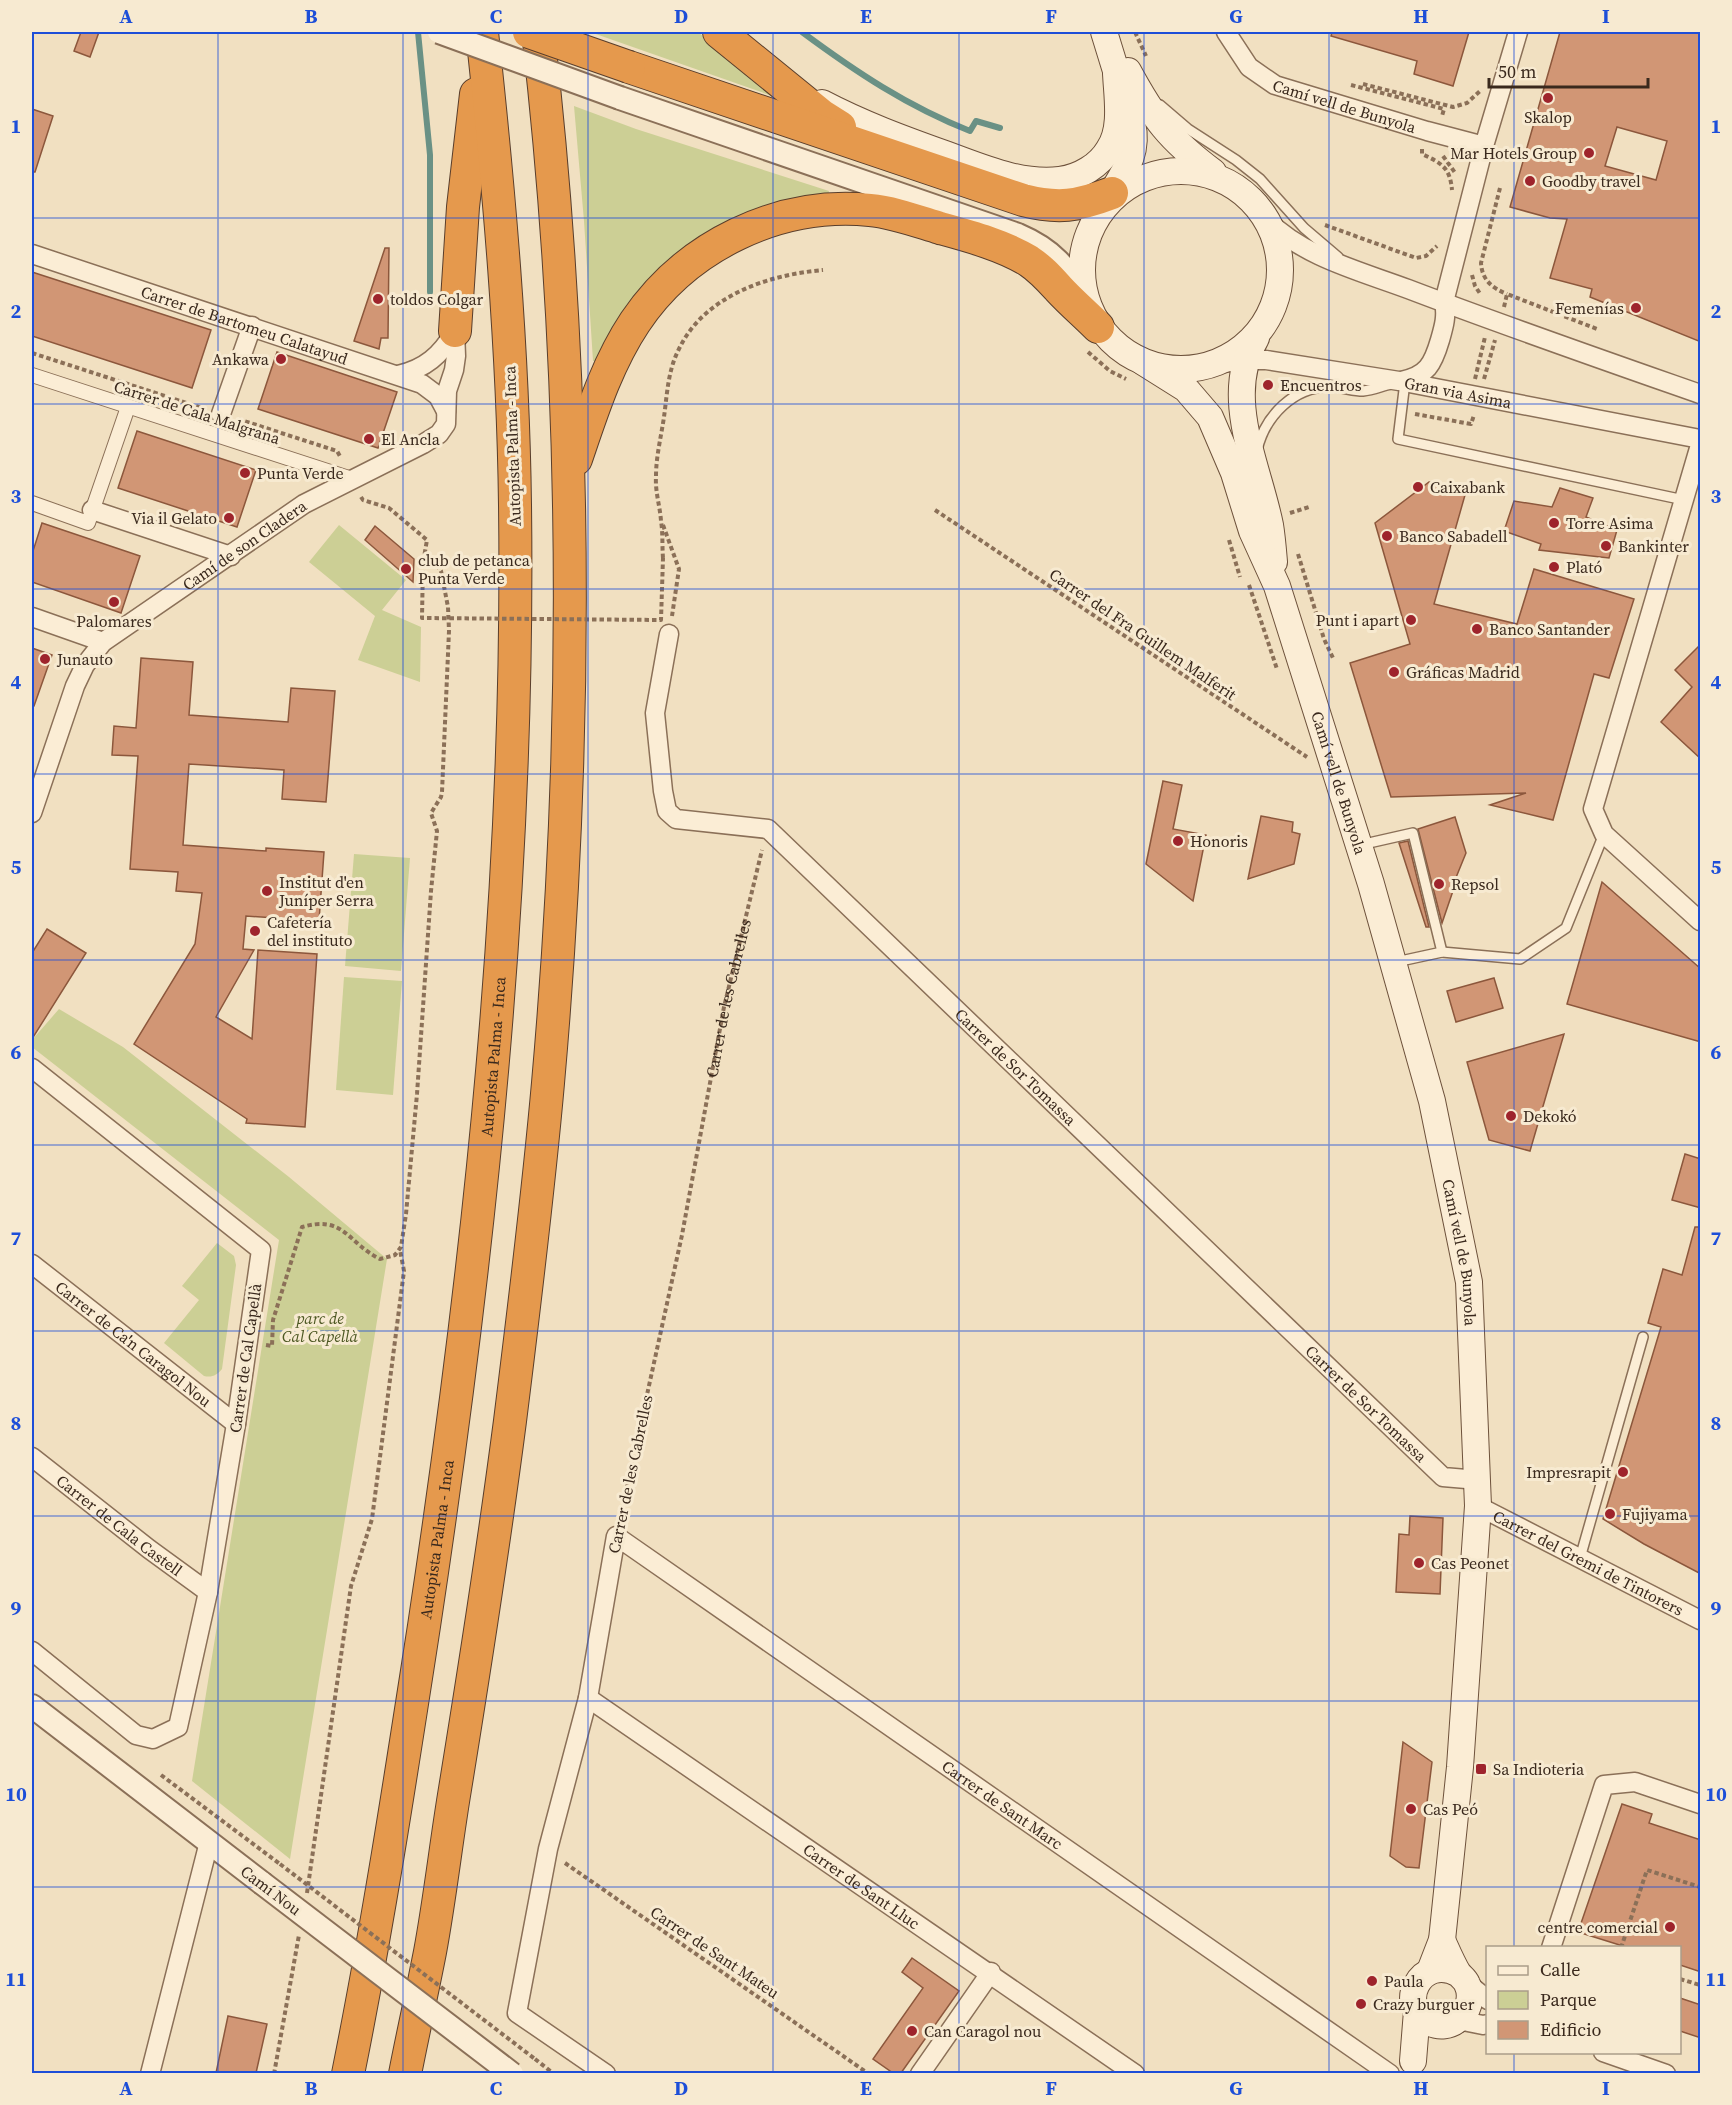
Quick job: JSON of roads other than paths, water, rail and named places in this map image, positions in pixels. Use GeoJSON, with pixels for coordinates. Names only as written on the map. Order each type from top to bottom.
{"type":"FeatureCollection","features":[{"type":"Feature","properties":{"kind":"highway"},"geometry":{"type":"LineString","coordinates":[[530,32],[1045,206],[1078,204],[1112,197]]}},
{"type":"Feature","properties":{"kind":"highway"},"geometry":{"type":"LineString","coordinates":[[405,2073],[430,1951],[488,1585],[515,1383],[548,1082],[559,932],[571,626],[570,480],[560,263],[538,32]]}},
{"type":"Feature","properties":{"kind":"highway"},"geometry":{"type":"LineString","coordinates":[[719,32],[821,115],[876,150]]}},
{"type":"Feature","properties":{"kind":"highway"},"geometry":{"type":"LineString","coordinates":[[455,331],[463,207],[482,33]]}},
{"type":"Feature","properties":{"kind":"highway","name":"Autopista Palma - Inca"},"geometry":{"type":"LineString","coordinates":[[348,2073],[378,1915],[446,1479],[478,1223],[500,983],[514,707],[515,503],[507,296],[482,33]]}},
{"type":"Feature","properties":{"kind":"highway"},"geometry":{"type":"LineString","coordinates":[[570,480],[607,373],[624,339],[648,305],[682,269],[709,250],[738,233],[778,218],[820,210],[872,210],[953,231],[1015,253],[1035,265],[1090,336]]}},
{"type":"Feature","properties":{"kind":"main road"},"geometry":{"type":"LineString","coordinates":[[1104,32],[1121,70],[1153,116],[1174,141],[1247,196],[1266,219],[1279,250],[1280,268],[1276,301],[1246,360],[1243,381],[1243,410],[1255,473],[1270,525],[1277,586]]}},
{"type":"Feature","properties":{"kind":"main road"},"geometry":{"type":"LineString","coordinates":[[769,74],[862,124],[994,171],[1033,179],[1051,180],[1068,178],[1088,170],[1109,150],[1115,138],[1121,70]]}},
{"type":"Feature","properties":{"kind":"main road"},"geometry":{"type":"LineString","coordinates":[[1121,70],[1135,138],[1130,162],[1085,241],[1082,276],[1090,336],[1118,346],[1139,373],[1186,389],[1210,417],[1234,473],[1252,531],[1277,586]]}},
{"type":"Feature","properties":{"kind":"main road"},"geometry":{"type":"LineString","coordinates":[[1112,197],[1140,179],[1174,171],[1203,172],[1222,179]]}},
{"type":"Feature","properties":{"kind":"main road"},"geometry":{"type":"LineString","coordinates":[[1139,373],[1172,369],[1186,370],[1215,364],[1237,353],[1261,331]]}},
{"type":"Feature","properties":{"kind":"main road","name":"Camí vell de Bunyola"},"geometry":{"type":"LineString","coordinates":[[1277,586],[1359,845],[1432,1101],[1469,1282],[1478,1506],[1460,1767],[1442,1940],[1430,1971]]}},
{"type":"Feature","properties":{"kind":"main road"},"geometry":{"type":"LineString","coordinates":[[1411,2067],[1451,2023],[1464,2015],[1470,1999],[1463,1978],[1442,1940]]}},
{"type":"Feature","properties":{"kind":"main road"},"geometry":{"type":"LineString","coordinates":[[1411,2067],[1417,2011],[1414,2002],[1416,1984],[1430,1971],[1444,1968],[1463,1978]]}},
{"type":"Feature","properties":{"kind":"main road"},"geometry":{"type":"LineString","coordinates":[[1417,2011],[1428,2022],[1451,2023]]}},
{"type":"Feature","properties":{"kind":"street"},"geometry":{"type":"LineString","coordinates":[[439,32],[620,98],[1018,235],[1041,246],[1060,262],[1069,271],[1085,299]]}},
{"type":"Feature","properties":{"kind":"street","name":"Camí vell de Bunyola"},"geometry":{"type":"LineString","coordinates":[[1226,32],[1249,67],[1275,85],[1484,146]]}},
{"type":"Feature","properties":{"kind":"street"},"geometry":{"type":"LineString","coordinates":[[1402,382],[1416,377],[1431,364],[1445,323],[1444,302],[1484,146],[1518,32]]}},
{"type":"Feature","properties":{"kind":"street"},"geometry":{"type":"LineString","coordinates":[[1266,219],[1286,236],[1304,247],[1349,266],[1701,394]]}},
{"type":"Feature","properties":{"kind":"street","name":"Carrer de Bartomeu Calatayud"},"geometry":{"type":"LineString","coordinates":[[32,254],[423,384],[432,389],[446,411]]}},
{"type":"Feature","properties":{"kind":"street"},"geometry":{"type":"LineString","coordinates":[[221,414],[252,326]]}},
{"type":"Feature","properties":{"kind":"street"},"geometry":{"type":"LineString","coordinates":[[398,375],[414,371],[430,362],[447,346],[455,331]]}},
{"type":"Feature","properties":{"kind":"street","name":"Camí de son Cladera"},"geometry":{"type":"LineString","coordinates":[[32,813],[75,686],[85,665],[103,642],[304,504],[434,438],[446,424],[447,391],[456,356],[455,331]]}},
{"type":"Feature","properties":{"kind":"street","name":"Gran via Asima"},"geometry":{"type":"LineString","coordinates":[[1215,364],[1266,360],[1402,382],[1701,439]]}},
{"type":"Feature","properties":{"kind":"street","name":"Carrer de Cala Malgrana"},"geometry":{"type":"LineString","coordinates":[[32,375],[352,479]]}},
{"type":"Feature","properties":{"kind":"street"},"geometry":{"type":"LineString","coordinates":[[32,503],[88,522],[128,406]]}},
{"type":"Feature","properties":{"kind":"street"},"geometry":{"type":"LineString","coordinates":[[1701,445],[1593,808],[1604,834],[1701,921]]}},
{"type":"Feature","properties":{"kind":"street"},"geometry":{"type":"LineString","coordinates":[[92,510],[231,556]]}},
{"type":"Feature","properties":{"kind":"street"},"geometry":{"type":"LineString","coordinates":[[32,617],[103,642]]}},
{"type":"Feature","properties":{"kind":"street","name":"Carrer de Sor Tomassa"},"geometry":{"type":"LineString","coordinates":[[669,634],[655,713],[667,811],[676,819],[768,829],[1443,1477],[1478,1480]]}},
{"type":"Feature","properties":{"kind":"street","name":"Carrer de Cal Capellà"},"geometry":{"type":"LineString","coordinates":[[32,1068],[261,1250],[236,1424],[208,1592],[178,1727],[153,1739],[136,1735],[32,1651]]}},
{"type":"Feature","properties":{"kind":"street","name":"Carrer de Ca'n Caragol Nou"},"geometry":{"type":"LineString","coordinates":[[32,1264],[236,1424]]}},
{"type":"Feature","properties":{"kind":"street","name":"Carrer de Cala Castell"},"geometry":{"type":"LineString","coordinates":[[32,1457],[208,1592]]}},
{"type":"Feature","properties":{"kind":"street","name":"Carrer del Gremi de Tintorers"},"geometry":{"type":"LineString","coordinates":[[1478,1506],[1701,1620]]}},
{"type":"Feature","properties":{"kind":"street","name":"Carrer de les Cabrelles"},"geometry":{"type":"LineString","coordinates":[[606,2073],[516,2013],[548,1849],[588,1698],[616,1536]]}},
{"type":"Feature","properties":{"kind":"street","name":"Carrer de Sant Marc"},"geometry":{"type":"LineString","coordinates":[[616,1536],[1379,2070]]}},
{"type":"Feature","properties":{"kind":"street","name":"Carrer de Sant Lluc"},"geometry":{"type":"LineString","coordinates":[[588,1698],[1136,2073]]}},
{"type":"Feature","properties":{"kind":"street","name":"Camí Nou"},"geometry":{"type":"LineString","coordinates":[[32,1706],[512,2073]]}},
{"type":"Feature","properties":{"kind":"street"},"geometry":{"type":"LineString","coordinates":[[1551,1946],[1604,1785],[1635,1782],[1701,1804]]}},
{"type":"Feature","properties":{"kind":"street"},"geometry":{"type":"LineString","coordinates":[[150,2073],[209,1842]]}},
{"type":"Feature","properties":{"kind":"street"},"geometry":{"type":"LineString","coordinates":[[921,2073],[991,1972]]}},
{"type":"Feature","properties":{"kind":"street"},"geometry":{"type":"LineString","coordinates":[[1463,1978],[1486,1998]]}},
{"type":"Feature","properties":{"kind":"street"},"geometry":{"type":"LineString","coordinates":[[1451,2023],[1486,2024]]}},
{"type":"Feature","properties":{"kind":"street"},"geometry":{"type":"LineString","coordinates":[[1609,2054],[1666,2073]]}},
{"type":"Feature","properties":{"kind":"lane"},"geometry":{"type":"LineString","coordinates":[[1121,70],[1188,129],[1236,160],[1260,179],[1304,228],[1349,266]]}},
{"type":"Feature","properties":{"kind":"lane"},"geometry":{"type":"LineString","coordinates":[[1255,473],[1258,445],[1266,424],[1279,409],[1296,396],[1312,389],[1330,387],[1364,391],[1402,382],[1398,440],[1684,500]]}},
{"type":"Feature","properties":{"kind":"lane"},"geometry":{"type":"LineString","coordinates":[[1359,845],[1413,833],[1442,952]]}},
{"type":"Feature","properties":{"kind":"lane"},"geometry":{"type":"LineString","coordinates":[[1393,962],[1442,952],[1520,959],[1566,928],[1604,834]]}},
{"type":"Feature","properties":{"kind":"lane"},"geometry":{"type":"LineString","coordinates":[[1580,1558],[1643,1337]]}},
{"type":"Feature","properties":{"kind":"waterway"},"geometry":{"type":"LineString","coordinates":[[418,32],[430,155],[430,292]]}},
{"type":"Feature","properties":{"kind":"waterway"},"geometry":{"type":"LineString","coordinates":[[802,32],[862,74],[925,111],[970,131],[976,121],[1000,128]]}},
{"type":"Feature","properties":{"kind":"place","name":"Skalop"},"geometry":{"type":"Point","coordinates":[1548,98]}},
{"type":"Feature","properties":{"kind":"place","name":"Mar Hotels Group"},"geometry":{"type":"Point","coordinates":[1589,153]}},
{"type":"Feature","properties":{"kind":"place","name":"Goodby travel"},"geometry":{"type":"Point","coordinates":[1530,181]}},
{"type":"Feature","properties":{"kind":"place","name":"toldos Colgar"},"geometry":{"type":"Point","coordinates":[378,299]}},
{"type":"Feature","properties":{"kind":"place","name":"Femenías"},"geometry":{"type":"Point","coordinates":[1636,308]}},
{"type":"Feature","properties":{"kind":"place","name":"Ankawa"},"geometry":{"type":"Point","coordinates":[281,359]}},
{"type":"Feature","properties":{"kind":"place","name":"Encuentros"},"geometry":{"type":"Point","coordinates":[1268,385]}},
{"type":"Feature","properties":{"kind":"place","name":"El Ancla"},"geometry":{"type":"Point","coordinates":[369,439]}},
{"type":"Feature","properties":{"kind":"place","name":"Punta Verde"},"geometry":{"type":"Point","coordinates":[245,473]}},
{"type":"Feature","properties":{"kind":"place","name":"Caixabank"},"geometry":{"type":"Point","coordinates":[1418,487]}},
{"type":"Feature","properties":{"kind":"place","name":"Via il Gelato"},"geometry":{"type":"Point","coordinates":[229,518]}},
{"type":"Feature","properties":{"kind":"place","name":"Torre Asima"},"geometry":{"type":"Point","coordinates":[1554,523]}},
{"type":"Feature","properties":{"kind":"place","name":"Banco Sabadell"},"geometry":{"type":"Point","coordinates":[1387,536]}},
{"type":"Feature","properties":{"kind":"place","name":"Bankinter"},"geometry":{"type":"Point","coordinates":[1606,546]}},
{"type":"Feature","properties":{"kind":"place","name":"Plató"},"geometry":{"type":"Point","coordinates":[1554,567]}},
{"type":"Feature","properties":{"kind":"place","name":"club de petanca Punta Verde"},"geometry":{"type":"Point","coordinates":[406,569]}},
{"type":"Feature","properties":{"kind":"place","name":"Palomares"},"geometry":{"type":"Point","coordinates":[114,602]}},
{"type":"Feature","properties":{"kind":"place","name":"Punt i apart"},"geometry":{"type":"Point","coordinates":[1411,620]}},
{"type":"Feature","properties":{"kind":"place","name":"Banco Santander"},"geometry":{"type":"Point","coordinates":[1477,629]}},
{"type":"Feature","properties":{"kind":"place","name":"Junauto"},"geometry":{"type":"Point","coordinates":[45,659]}},
{"type":"Feature","properties":{"kind":"place","name":"Gráficas Madrid"},"geometry":{"type":"Point","coordinates":[1394,672]}},
{"type":"Feature","properties":{"kind":"place","name":"Honoris"},"geometry":{"type":"Point","coordinates":[1178,841]}},
{"type":"Feature","properties":{"kind":"place","name":"Repsol"},"geometry":{"type":"Point","coordinates":[1439,884]}},
{"type":"Feature","properties":{"kind":"place","name":"Institut d'en Juníper Serra"},"geometry":{"type":"Point","coordinates":[267,891]}},
{"type":"Feature","properties":{"kind":"place","name":"Cafetería del instituto"},"geometry":{"type":"Point","coordinates":[255,931]}},
{"type":"Feature","properties":{"kind":"place","name":"Dekokó"},"geometry":{"type":"Point","coordinates":[1511,1116]}},
{"type":"Feature","properties":{"kind":"place","name":"Impresrapit"},"geometry":{"type":"Point","coordinates":[1623,1472]}},
{"type":"Feature","properties":{"kind":"place","name":"Fujiyama"},"geometry":{"type":"Point","coordinates":[1610,1514]}},
{"type":"Feature","properties":{"kind":"place","name":"Cas Peonet"},"geometry":{"type":"Point","coordinates":[1419,1563]}},
{"type":"Feature","properties":{"kind":"place","name":"Sa Indioteria"},"geometry":{"type":"Point","coordinates":[1481,1769]}},
{"type":"Feature","properties":{"kind":"place","name":"Cas Peó"},"geometry":{"type":"Point","coordinates":[1411,1809]}},
{"type":"Feature","properties":{"kind":"place","name":"centre comercial"},"geometry":{"type":"Point","coordinates":[1670,1927]}},
{"type":"Feature","properties":{"kind":"place","name":"Paula"},"geometry":{"type":"Point","coordinates":[1372,1981]}},
{"type":"Feature","properties":{"kind":"place","name":"Crazy burguer"},"geometry":{"type":"Point","coordinates":[1361,2004]}},
{"type":"Feature","properties":{"kind":"place","name":"Can Caragol nou"},"geometry":{"type":"Point","coordinates":[912,2031]}},
{"type":"Feature","properties":{"kind":"park label","name":"parc de Cal Capellà"},"geometry":{"type":"Point","coordinates":[320,1327]}}]}
